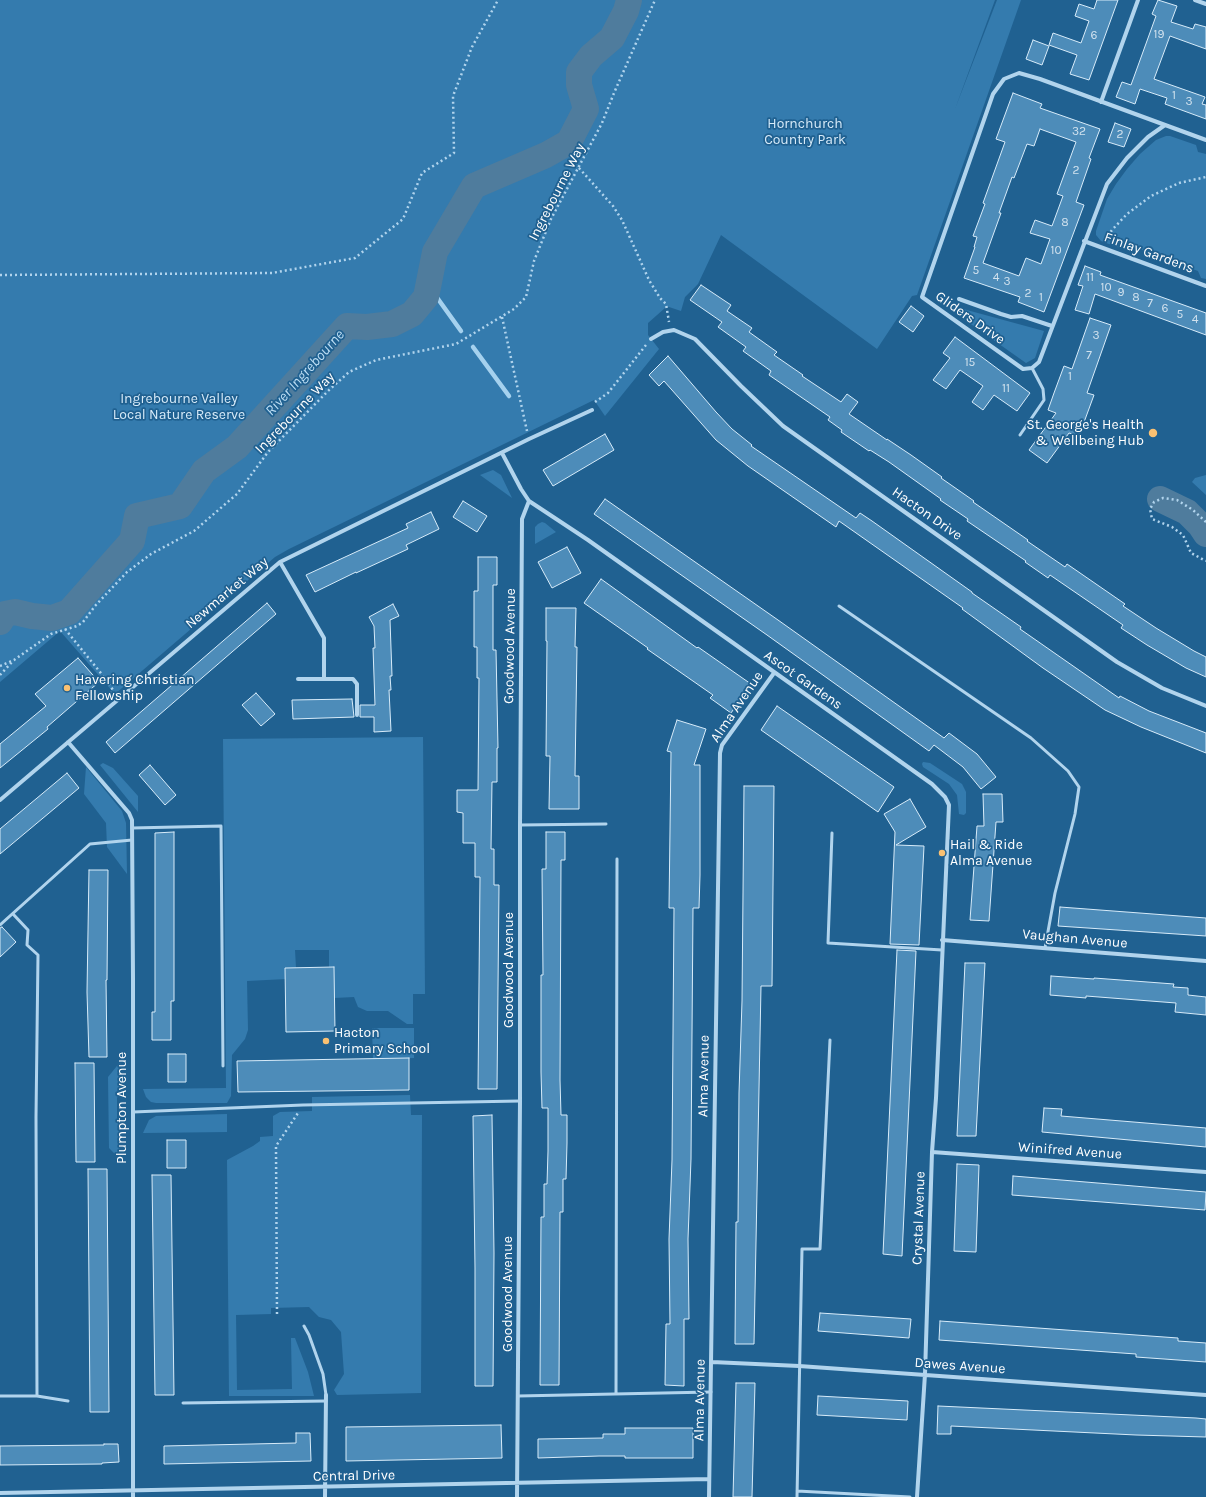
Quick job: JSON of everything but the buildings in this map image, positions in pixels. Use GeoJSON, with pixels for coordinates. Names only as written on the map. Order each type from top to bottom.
{"type":"FeatureCollection","features":[{"type":"Feature","properties":{"kind":"street"},"geometry":{"type":"LineString","coordinates":[[1138,0],[1101,102],[1206,140]]}},
{"type":"Feature","properties":{"kind":"street"},"geometry":{"type":"LineString","coordinates":[[1195,0],[1206,4]]}},
{"type":"Feature","properties":{"kind":"street","name":"Gliders Drive"},"geometry":{"type":"LineString","coordinates":[[1032,368],[1023,369],[922,297],[993,94],[1004,79],[1019,73],[1101,102]]}},
{"type":"Feature","properties":{"kind":"street"},"geometry":{"type":"LineString","coordinates":[[1032,368],[1039,362],[1107,184],[1127,158],[1148,137],[1164,125]]}},
{"type":"Feature","properties":{"kind":"street","name":"Finlay Gardens"},"geometry":{"type":"LineString","coordinates":[[1084,241],[1206,286]]}},
{"type":"Feature","properties":{"kind":"street"},"geometry":{"type":"LineString","coordinates":[[959,299],[1011,317],[1022,316],[1052,326]]}},
{"type":"Feature","properties":{"kind":"street"},"geometry":{"type":"LineString","coordinates":[[651,339],[663,332],[671,330]]}},
{"type":"Feature","properties":{"kind":"street","name":"Hacton Drive"},"geometry":{"type":"LineString","coordinates":[[671,330],[680,332],[695,339],[740,386],[783,426],[1110,658],[1162,688],[1206,706]]}},
{"type":"Feature","properties":{"kind":"street","name":"Newmarket Way"},"geometry":{"type":"LineString","coordinates":[[0,800],[280,562],[592,410]]}},
{"type":"Feature","properties":{"kind":"street"},"geometry":{"type":"LineString","coordinates":[[502,453],[529,501]]}},
{"type":"Feature","properties":{"kind":"street","name":"Ascot Gardens"},"geometry":{"type":"LineString","coordinates":[[529,501],[588,540],[932,784],[945,797],[949,805],[942,940]]}},
{"type":"Feature","properties":{"kind":"street","name":"Goodwood Avenue"},"geometry":{"type":"LineString","coordinates":[[517,1497],[522,519],[529,501]]}},
{"type":"Feature","properties":{"kind":"street"},"geometry":{"type":"LineString","coordinates":[[280,562],[324,638],[324,678]]}},
{"type":"Feature","properties":{"kind":"street","name":"Alma Avenue"},"geometry":{"type":"LineString","coordinates":[[709,1497],[720,753],[722,745],[774,673]]}},
{"type":"Feature","properties":{"kind":"street"},"geometry":{"type":"LineString","coordinates":[[298,679],[352,679],[357,684],[357,715]]}},
{"type":"Feature","properties":{"kind":"street","name":"Plumpton Avenue"},"geometry":{"type":"LineString","coordinates":[[68,742],[129,813],[132,820],[132,1497]]}},
{"type":"Feature","properties":{"kind":"street","name":"Vaughan Avenue"},"geometry":{"type":"LineString","coordinates":[[942,940],[1206,961]]}},
{"type":"Feature","properties":{"kind":"street","name":"Crystal Avenue"},"geometry":{"type":"LineString","coordinates":[[917,1497],[925,1374],[932,1152],[936,1098],[942,940]]}},
{"type":"Feature","properties":{"kind":"street","name":"Winifred Avenue"},"geometry":{"type":"LineString","coordinates":[[932,1152],[1206,1172]]}},
{"type":"Feature","properties":{"kind":"street","name":"Dawes Avenue"},"geometry":{"type":"LineString","coordinates":[[712,1362],[925,1374],[1206,1395]]}},
{"type":"Feature","properties":{"kind":"street"},"geometry":{"type":"LineString","coordinates":[[324,1497],[326,1398]]}},
{"type":"Feature","properties":{"kind":"street","name":"Central Drive"},"geometry":{"type":"LineString","coordinates":[[0,1493],[709,1480]]}},
{"type":"Feature","properties":{"kind":"lane"},"geometry":{"type":"LineString","coordinates":[[1020,435],[1044,400],[1043,389],[1032,368]]}},
{"type":"Feature","properties":{"kind":"lane"},"geometry":{"type":"LineString","coordinates":[[840,606],[1031,738],[1068,771],[1079,787],[1075,814],[1055,893],[1045,948]]}},
{"type":"Feature","properties":{"kind":"lane"},"geometry":{"type":"LineString","coordinates":[[520,825],[606,824]]}},
{"type":"Feature","properties":{"kind":"lane"},"geometry":{"type":"LineString","coordinates":[[132,828],[221,826],[223,1066]]}},
{"type":"Feature","properties":{"kind":"lane"},"geometry":{"type":"LineString","coordinates":[[832,833],[828,943],[942,950]]}},
{"type":"Feature","properties":{"kind":"lane"},"geometry":{"type":"LineString","coordinates":[[0,925],[90,844],[132,840]]}},
{"type":"Feature","properties":{"kind":"lane"},"geometry":{"type":"LineString","coordinates":[[616,1393],[617,858]]}},
{"type":"Feature","properties":{"kind":"lane"},"geometry":{"type":"LineString","coordinates":[[13,914],[28,930],[28,945],[38,955],[36,1101],[37,1396]]}},
{"type":"Feature","properties":{"kind":"lane"},"geometry":{"type":"LineString","coordinates":[[797,1497],[802,1249],[820,1249],[830,1040]]}},
{"type":"Feature","properties":{"kind":"lane"},"geometry":{"type":"LineString","coordinates":[[133,1112],[303,1105],[520,1101]]}},
{"type":"Feature","properties":{"kind":"lane"},"geometry":{"type":"LineString","coordinates":[[183,1403],[326,1398],[324,1374],[304,1326]]}},
{"type":"Feature","properties":{"kind":"lane"},"geometry":{"type":"LineString","coordinates":[[518,1396],[711,1392]]}},
{"type":"Feature","properties":{"kind":"lane"},"geometry":{"type":"LineString","coordinates":[[0,1396],[37,1396],[68,1401]]}},
{"type":"Feature","properties":{"kind":"lane"},"geometry":{"type":"LineString","coordinates":[[798,1491],[910,1497]]}},
{"type":"Feature","properties":{"kind":"path"},"geometry":{"type":"LineString","coordinates":[[0,275],[272,273],[355,258],[403,219],[422,173],[454,152],[453,96],[472,47],[498,0]]}},
{"type":"Feature","properties":{"kind":"path","name":"Ingrebourne Way"},"geometry":{"type":"LineString","coordinates":[[0,666],[14,660],[51,634],[77,626],[83,622],[95,606],[127,572],[151,554],[194,531],[237,494],[268,452],[328,391],[349,372],[376,360],[456,344],[514,310],[526,296],[534,261],[551,219],[602,123],[655,0]]}},
{"type":"Feature","properties":{"kind":"path"},"geometry":{"type":"LineString","coordinates":[[579,168],[613,206],[622,220],[649,280],[660,298],[666,304],[671,330]]}},
{"type":"Feature","properties":{"kind":"path"},"geometry":{"type":"LineString","coordinates":[[1100,247],[1119,222],[1138,204],[1179,183],[1206,176]]}},
{"type":"Feature","properties":{"kind":"path"},"geometry":{"type":"LineString","coordinates":[[502,316],[529,440]]}},
{"type":"Feature","properties":{"kind":"path"},"geometry":{"type":"LineString","coordinates":[[592,410],[596,401],[608,393],[651,339]]}},
{"type":"Feature","properties":{"kind":"path"},"geometry":{"type":"LineString","coordinates":[[1206,522],[1193,510],[1177,500],[1163,498],[1154,502],[1150,509],[1152,519],[1172,527],[1183,536],[1191,553],[1206,561]]}},
{"type":"Feature","properties":{"kind":"path"},"geometry":{"type":"LineString","coordinates":[[65,629],[113,690],[111,695],[117,701]]}},
{"type":"Feature","properties":{"kind":"path"},"geometry":{"type":"LineString","coordinates":[[0,675],[14,660]]}},
{"type":"Feature","properties":{"kind":"path"},"geometry":{"type":"LineString","coordinates":[[277,1314],[276,1146],[303,1105]]}},
{"type":"Feature","properties":{"kind":"green space"},"geometry":{"type":"Polygon","coordinates":[[[0,0],[995,0],[955,109],[997,0],[1021,0],[917,295],[912,296],[877,349],[721,235],[698,284],[685,297],[681,311],[669,307],[665,308],[648,323],[648,335],[659,349],[605,416],[594,400],[289,549],[275,557],[115,694],[60,631],[0,682],[0,0]]]}},
{"type":"Feature","properties":{"kind":"green space"},"geometry":{"type":"Polygon","coordinates":[[[1166,136],[1196,145],[1198,152],[1206,154],[1206,279],[1201,278],[1198,271],[1132,246],[1125,250],[1101,241],[1096,235],[1107,199],[1116,184],[1140,154],[1156,140],[1166,136]]]}},
{"type":"Feature","properties":{"kind":"green space"},"geometry":{"type":"Polygon","coordinates":[[[941,303],[1044,331],[1035,358],[1026,363],[941,303]]]}},
{"type":"Feature","properties":{"kind":"green space"},"geometry":{"type":"Polygon","coordinates":[[[493,470],[501,475],[512,498],[480,475],[493,470]]]}},
{"type":"Feature","properties":{"kind":"green space"},"geometry":{"type":"Polygon","coordinates":[[[1206,475],[1206,495],[1192,482],[1195,478],[1206,475]]]}},
{"type":"Feature","properties":{"kind":"green space"},"geometry":{"type":"Polygon","coordinates":[[[542,522],[556,532],[535,544],[535,527],[542,522]]]}},
{"type":"Feature","properties":{"kind":"green space"},"geometry":{"type":"Polygon","coordinates":[[[423,737],[425,994],[413,994],[413,1024],[407,1024],[388,1011],[367,1011],[358,1007],[354,997],[334,998],[329,967],[329,950],[295,950],[296,968],[285,968],[286,979],[247,981],[248,1030],[245,1039],[232,1055],[231,1096],[227,1103],[151,1102],[146,1097],[143,1089],[226,1088],[223,739],[423,737]]]}},
{"type":"Feature","properties":{"kind":"green space"},"geometry":{"type":"Polygon","coordinates":[[[923,762],[930,763],[962,784],[966,792],[966,813],[964,815],[959,814],[957,795],[949,784],[923,767],[923,762]]]}},
{"type":"Feature","properties":{"kind":"green space"},"geometry":{"type":"Polygon","coordinates":[[[103,763],[113,768],[138,796],[138,812],[100,765],[103,763]]]}},
{"type":"Feature","properties":{"kind":"green space"},"geometry":{"type":"Polygon","coordinates":[[[86,767],[122,811],[126,823],[127,874],[107,847],[106,823],[84,794],[86,767]]]}},
{"type":"Feature","properties":{"kind":"green space"},"geometry":{"type":"Polygon","coordinates":[[[372,1028],[414,1028],[414,1058],[373,1059],[372,1028]]]}},
{"type":"Feature","properties":{"kind":"green space"},"geometry":{"type":"Polygon","coordinates":[[[121,1061],[121,1088],[117,1098],[117,1121],[120,1130],[120,1159],[109,1148],[108,1077],[121,1061]]]}},
{"type":"Feature","properties":{"kind":"green space"},"geometry":{"type":"Polygon","coordinates":[[[410,1095],[411,1115],[422,1115],[421,1393],[337,1395],[334,1390],[344,1374],[341,1332],[331,1320],[319,1317],[309,1307],[271,1308],[271,1314],[236,1315],[237,1390],[292,1389],[291,1338],[295,1338],[308,1372],[314,1396],[229,1396],[227,1160],[253,1146],[260,1141],[260,1137],[273,1136],[273,1116],[280,1112],[312,1111],[312,1097],[410,1095]]]}},
{"type":"Feature","properties":{"kind":"green space"},"geometry":{"type":"Polygon","coordinates":[[[227,1114],[227,1132],[143,1133],[149,1120],[156,1116],[227,1114]]]}},
{"type":"Feature","properties":{"kind":"waterway","name":"River Ingrebourne"},"geometry":{"type":"LineString","coordinates":[[0,622],[5,614],[15,612],[32,616],[52,618],[69,612],[132,541],[137,516],[180,506],[204,471],[237,447],[347,326],[367,327],[392,324],[412,314],[426,297],[435,252],[474,186],[546,155],[569,142],[586,109],[579,85],[579,72],[591,56],[612,38],[626,11],[629,0]]}},
{"type":"Feature","properties":{"kind":"waterway"},"geometry":{"type":"LineString","coordinates":[[428,285],[461,331]]}},
{"type":"Feature","properties":{"kind":"waterway"},"geometry":{"type":"LineString","coordinates":[[473,347],[509,396]]}},
{"type":"Feature","properties":{"kind":"waterway"},"geometry":{"type":"LineString","coordinates":[[1160,499],[1187,512],[1200,525],[1206,534]]}},
{"type":"Feature","properties":{"kind":"place","name":"St. George's Health & Wellbeing Hub"},"geometry":{"type":"Point","coordinates":[1153,433]}},
{"type":"Feature","properties":{"kind":"place","name":"Havering Christian Fellowship"},"geometry":{"type":"Point","coordinates":[67,688]}},
{"type":"Feature","properties":{"kind":"place","name":"Hail & Ride Alma Avenue"},"geometry":{"type":"Point","coordinates":[942,853]}},
{"type":"Feature","properties":{"kind":"place","name":"Hacton Primary School"},"geometry":{"type":"Point","coordinates":[326,1041]}},
{"type":"Feature","properties":{"kind":"park label","name":"Hornchurch Country Park"},"geometry":{"type":"Point","coordinates":[805,132]}},
{"type":"Feature","properties":{"kind":"park label","name":"Ingrebourne Valley Local Nature Reserve"},"geometry":{"type":"Point","coordinates":[179,408]}}]}
